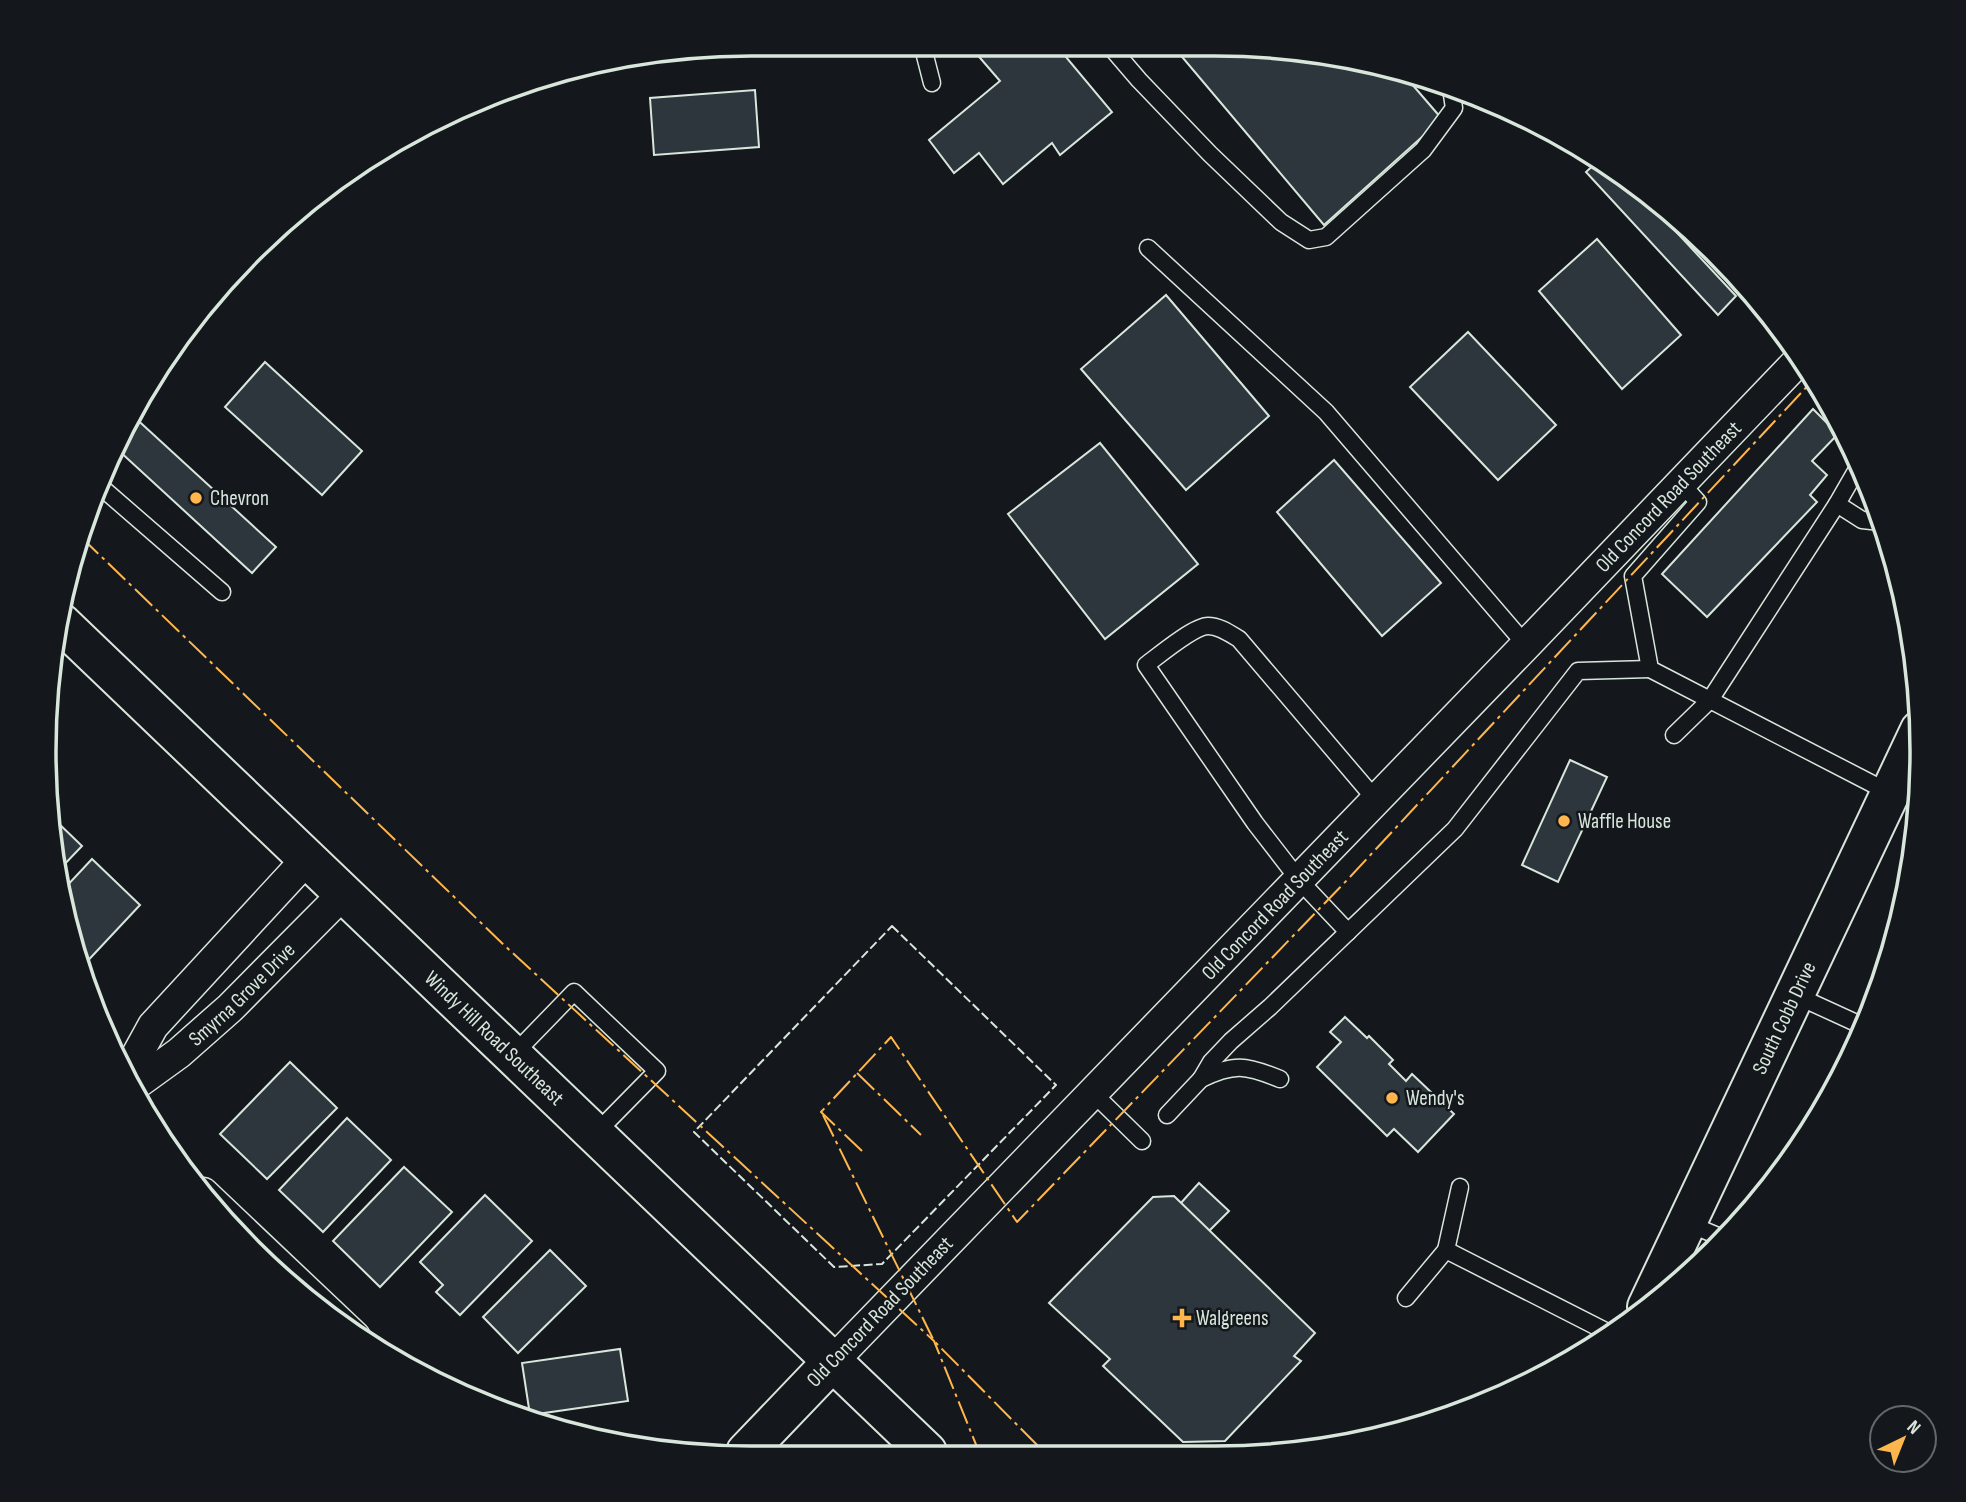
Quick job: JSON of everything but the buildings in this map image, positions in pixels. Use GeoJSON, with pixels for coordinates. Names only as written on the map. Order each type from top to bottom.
{"type":"FeatureCollection","features":[{"type":"Feature","properties":{"kind":"main road","name":"Windy Hill Road Southeast"},"geometry":{"type":"LineString","coordinates":[[67,629],[921,1446]]}},
{"type":"Feature","properties":{"kind":"main road","name":"South Cobb Drive"},"geometry":{"type":"LineString","coordinates":[[1656,1287],[1910,751]]}},
{"type":"Feature","properties":{"kind":"main road","name":"Old Concord Road Southeast"},"geometry":{"type":"LineString","coordinates":[[752,1446],[833,1361]]}},
{"type":"Feature","properties":{"kind":"street","name":"Old Concord Road Southeast"},"geometry":{"type":"LineString","coordinates":[[833,1361],[1794,366]]}},
{"type":"Feature","properties":{"kind":"street","name":"Smyrna Grove Drive"},"geometry":{"type":"LineString","coordinates":[[132,1065],[153,1026],[307,859]]}},
{"type":"Feature","properties":{"kind":"street","name":"Smyrna Grove Drive"},"geometry":{"type":"LineString","coordinates":[[140,1081],[230,1008],[343,894]]}},
{"type":"Feature","properties":{"kind":"lane"},"geometry":{"type":"LineString","coordinates":[[925,56],[932,83]]}},
{"type":"Feature","properties":{"kind":"lane"},"geometry":{"type":"LineString","coordinates":[[1118,56],[1210,154],[1281,222],[1309,240],[1326,236],[1423,150],[1454,108],[1453,98]]}},
{"type":"Feature","properties":{"kind":"lane"},"geometry":{"type":"LineString","coordinates":[[1148,248],[1326,412],[1526,645]]}},
{"type":"Feature","properties":{"kind":"lane"},"geometry":{"type":"LineString","coordinates":[[1675,735],[1710,700],[1853,477]]}},
{"type":"Feature","properties":{"kind":"lane"},"geometry":{"type":"LineString","coordinates":[[1650,669],[1633,576],[1698,502],[1681,483]]}},
{"type":"Feature","properties":{"kind":"lane"},"geometry":{"type":"LineString","coordinates":[[106,492],[222,592]]}},
{"type":"Feature","properties":{"kind":"lane"},"geometry":{"type":"LineString","coordinates":[[1838,504],[1862,520],[1870,521]]}},
{"type":"Feature","properties":{"kind":"lane"},"geometry":{"type":"LineString","coordinates":[[1348,932],[1299,880],[1255,823],[1146,666],[1203,626],[1218,627],[1239,639],[1376,800]]}},
{"type":"Feature","properties":{"kind":"lane"},"geometry":{"type":"LineString","coordinates":[[1167,1115],[1231,1041],[1455,830],[1578,671],[1650,669],[1890,793]]}},
{"type":"Feature","properties":{"kind":"lane"},"geometry":{"type":"LineString","coordinates":[[513,1055],[574,992],[656,1071],[595,1134]]}},
{"type":"Feature","properties":{"kind":"lane"},"geometry":{"type":"LineString","coordinates":[[1795,995],[1855,1022]]}},
{"type":"Feature","properties":{"kind":"lane"},"geometry":{"type":"LineString","coordinates":[[1200,1079],[1220,1070],[1238,1067],[1258,1070],[1280,1079]]}},
{"type":"Feature","properties":{"kind":"lane"},"geometry":{"type":"LineString","coordinates":[[1092,1092],[1142,1141]]}},
{"type":"Feature","properties":{"kind":"lane"},"geometry":{"type":"LineString","coordinates":[[1406,1297],[1446,1250],[1460,1187]]}},
{"type":"Feature","properties":{"kind":"lane"},"geometry":{"type":"LineString","coordinates":[[1687,1223],[1714,1234]]}},
{"type":"Feature","properties":{"kind":"lane"},"geometry":{"type":"LineString","coordinates":[[1446,1250],[1601,1329]]}},
{"type":"Feature","properties":{"kind":"fence"},"geometry":{"type":"LineString","coordinates":[[892,926],[1056,1085],[882,1264],[834,1267],[694,1132],[892,926]]}},
{"type":"Feature","properties":{"kind":"power"},"geometry":{"type":"LineString","coordinates":[[862,1151],[821,1112],[891,1037],[1017,1222],[1349,878],[1807,387]]}},
{"type":"Feature","properties":{"kind":"power"},"geometry":{"type":"LineString","coordinates":[[88,544],[504,945],[934,1341],[977,1446]]}},
{"type":"Feature","properties":{"kind":"power"},"geometry":{"type":"LineString","coordinates":[[857,1073],[921,1135]]}},
{"type":"Feature","properties":{"kind":"power"},"geometry":{"type":"LineString","coordinates":[[823,1115],[934,1341],[1038,1446]]}},
{"type":"Feature","properties":{"kind":"place","name":"Chevron"},"geometry":{"type":"Point","coordinates":[196,498]}},
{"type":"Feature","properties":{"kind":"place","name":"Waffle House"},"geometry":{"type":"Point","coordinates":[1564,821]}},
{"type":"Feature","properties":{"kind":"place","name":"Wendy's"},"geometry":{"type":"Point","coordinates":[1392,1098]}},
{"type":"Feature","properties":{"kind":"place","name":"Walgreens"},"geometry":{"type":"Point","coordinates":[1182,1318]}}]}
